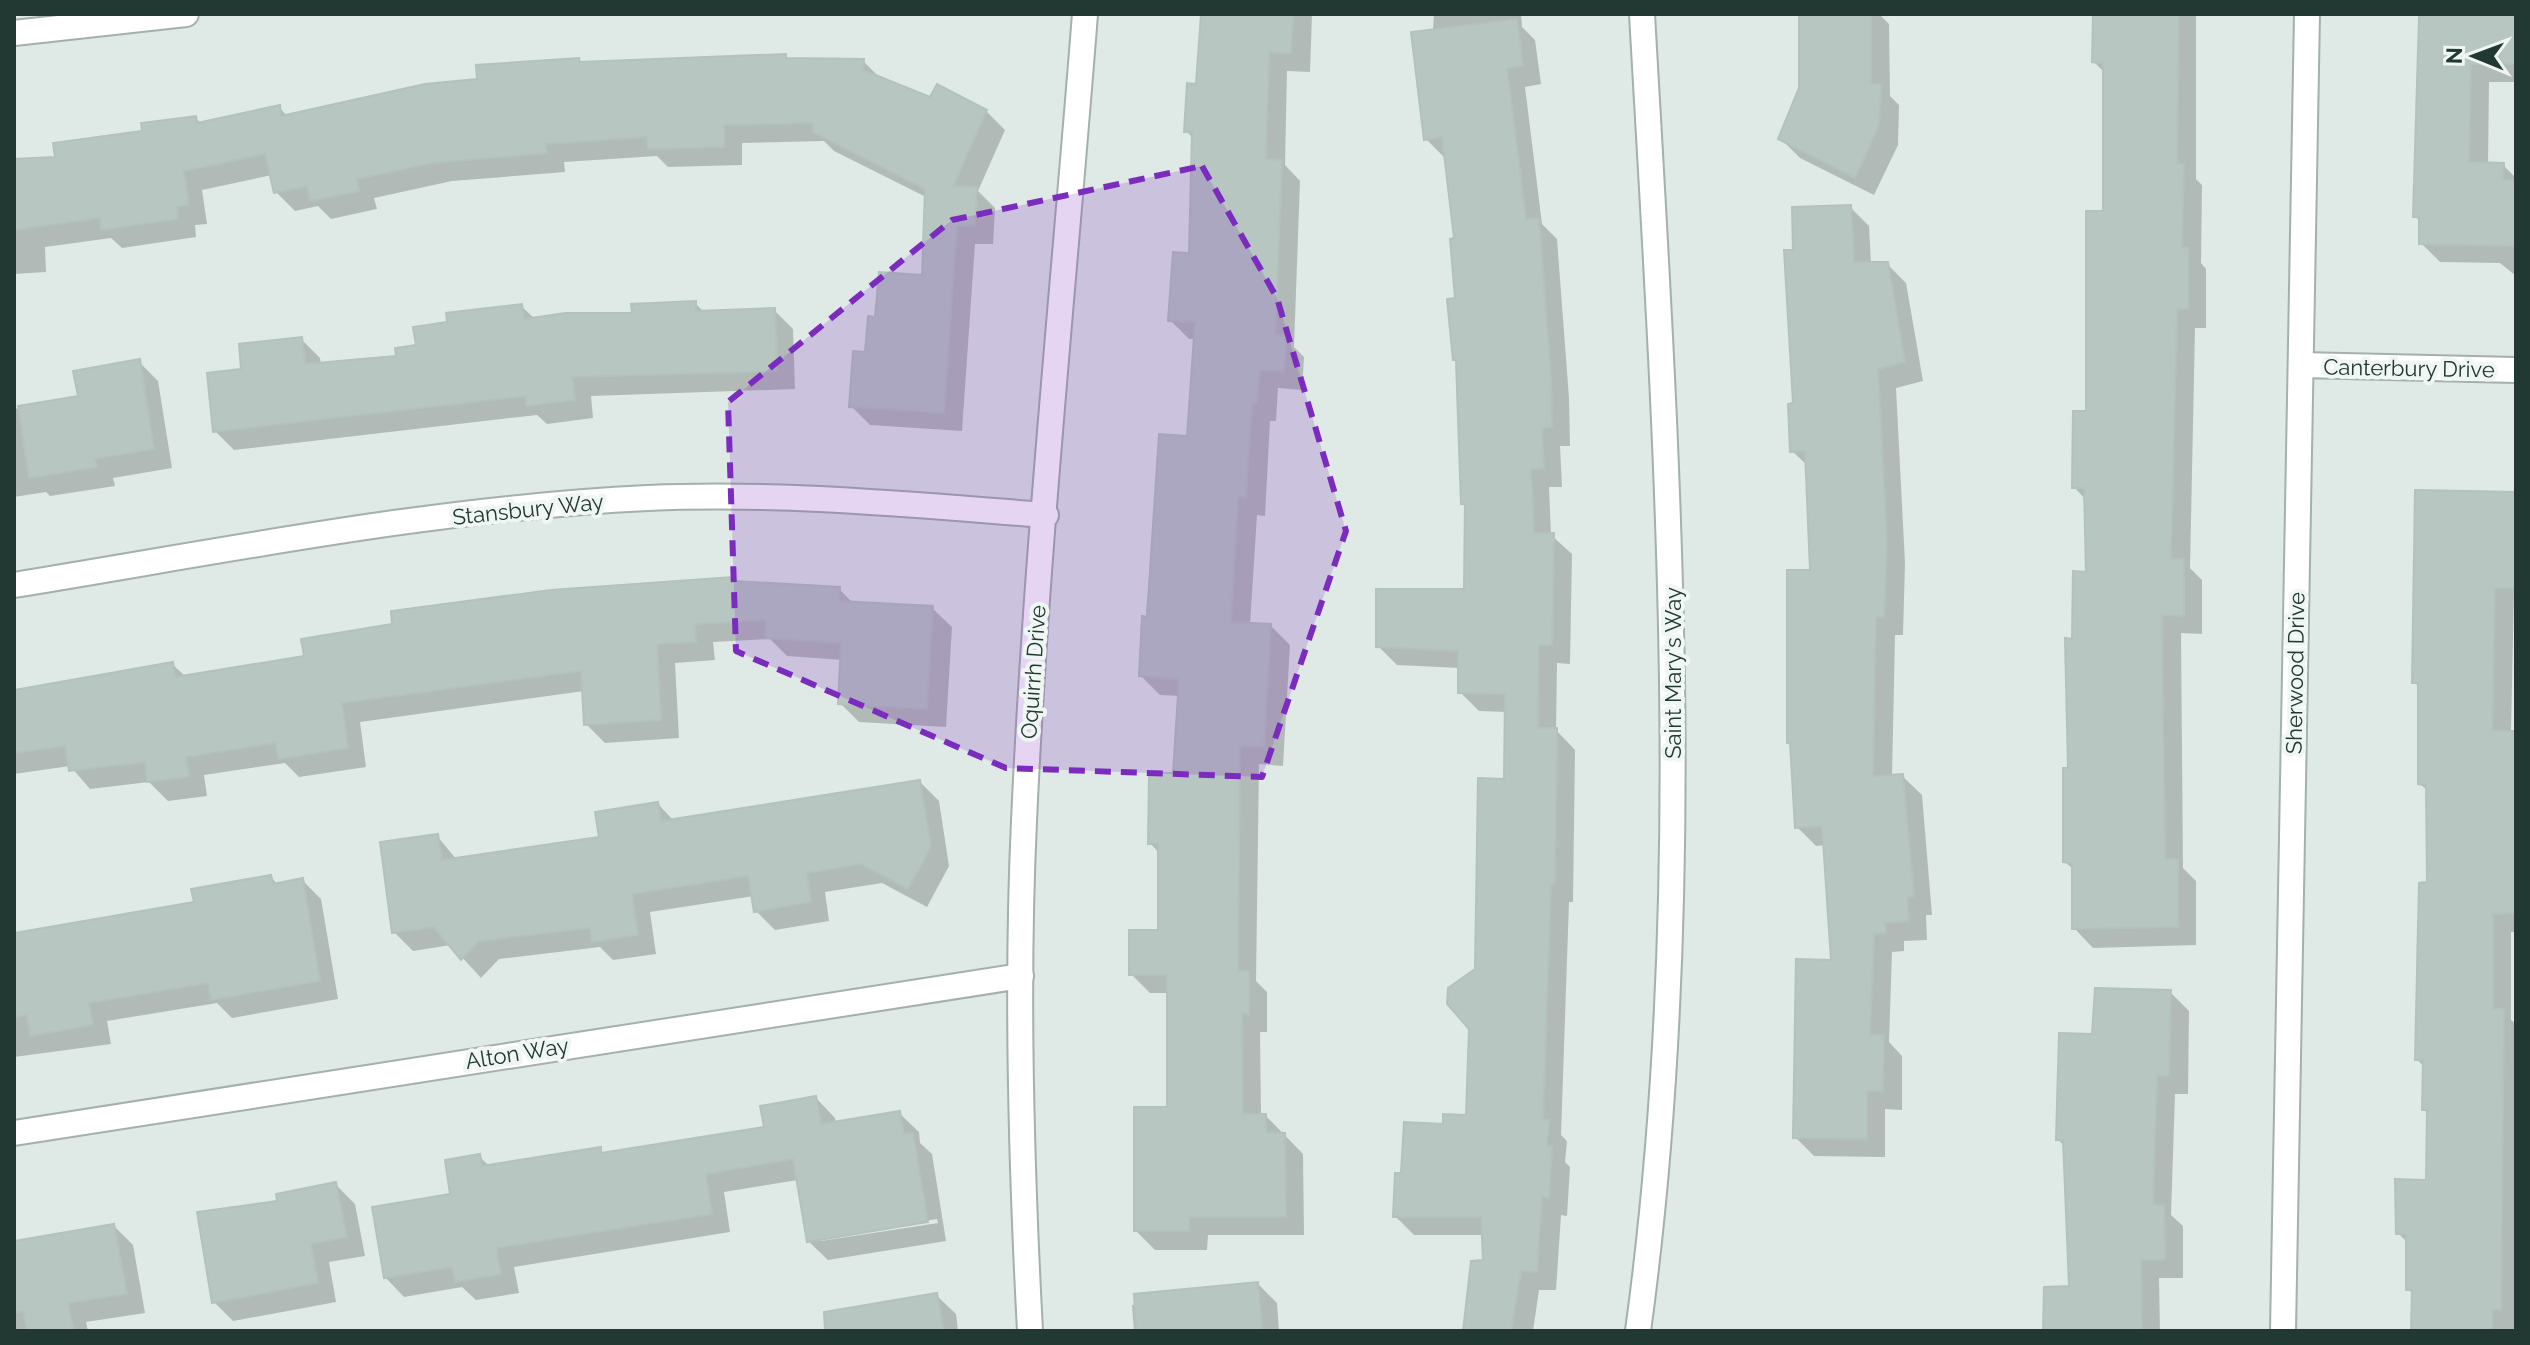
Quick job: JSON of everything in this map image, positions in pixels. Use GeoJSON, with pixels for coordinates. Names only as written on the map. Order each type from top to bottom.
{"type":"FeatureCollection","features":[{"type":"Feature","properties":{"kind":"street"},"geometry":{"type":"LineString","coordinates":[[14,33],[186,14]]}},
{"type":"Feature","properties":{"kind":"street","name":"Oquirrh Drive"},"geometry":{"type":"LineString","coordinates":[[1030,1331],[1021,976],[1024,824],[1085,14]]}},
{"type":"Feature","properties":{"kind":"street","name":"Saint Mary's Way"},"geometry":{"type":"LineString","coordinates":[[1638,1331],[1649,1252],[1663,1082],[1670,941],[1674,670],[1671,521],[1642,14]]}},
{"type":"Feature","properties":{"kind":"street","name":"Sherwood Drive"},"geometry":{"type":"LineString","coordinates":[[2283,1331],[2307,14]]}},
{"type":"Feature","properties":{"kind":"street","name":"Canterbury Drive"},"geometry":{"type":"LineString","coordinates":[[2301,365],[2516,370]]}},
{"type":"Feature","properties":{"kind":"street","name":"Stansbury Way"},"geometry":{"type":"LineString","coordinates":[[14,585],[411,522],[602,501],[827,498],[1046,515]]}},
{"type":"Feature","properties":{"kind":"street","name":"Alton Way"},"geometry":{"type":"LineString","coordinates":[[14,1133],[1021,976]]}},
{"type":"Feature","properties":{"kind":"highlighted area"},"geometry":{"type":"Polygon","coordinates":[[[1202,166],[1277,298],[1346,531],[1262,777],[1006,768],[736,651],[728,402],[952,220],[1202,166]]]}},
{"type":"Feature","properties":{"kind":"building"},"geometry":{"type":"Polygon","coordinates":[[[1201,14],[1293,14],[1291,54],[1269,52],[1266,159],[1282,160],[1275,335],[1286,336],[1284,372],[1260,370],[1257,403],[1252,403],[1246,498],[1238,497],[1231,622],[1271,624],[1264,747],[1240,746],[1238,971],[1249,971],[1249,1014],[1242,1014],[1243,1114],[1266,1114],[1266,1133],[1285,1133],[1286,1217],[1189,1217],[1189,1231],[1134,1231],[1134,1107],[1167,1107],[1167,975],[1129,975],[1129,930],[1158,930],[1158,844],[1148,844],[1149,773],[1173,773],[1179,679],[1139,676],[1142,616],[1147,617],[1159,434],[1187,436],[1195,322],[1168,321],[1173,252],[1189,253],[1192,132],[1184,132],[1187,83],[1196,84],[1201,14]]]}},
{"type":"Feature","properties":{"kind":"building"},"geometry":{"type":"Polygon","coordinates":[[[1799,14],[1871,14],[1871,84],[1881,84],[1879,125],[1855,178],[1778,139],[1799,88],[1799,14]]]}},
{"type":"Feature","properties":{"kind":"building"},"geometry":{"type":"Polygon","coordinates":[[[2093,14],[2179,14],[2177,164],[2184,164],[2182,248],[2188,248],[2188,309],[2177,309],[2171,559],[2184,559],[2184,616],[2162,615],[2165,859],[2178,859],[2178,927],[2072,929],[2072,863],[2063,862],[2063,768],[2068,768],[2065,638],[2072,639],[2073,571],[2086,572],[2084,488],[2072,488],[2073,411],[2086,411],[2086,211],[2103,211],[2103,63],[2092,62],[2093,14]]]}},
{"type":"Feature","properties":{"kind":"building"},"geometry":{"type":"Polygon","coordinates":[[[2429,14],[2516,14],[2516,64],[2471,64],[2469,162],[2504,163],[2503,180],[2516,180],[2516,246],[2419,244],[2419,217],[2413,217],[2419,17],[2429,14]]]}},
{"type":"Feature","properties":{"kind":"building"},"geometry":{"type":"Polygon","coordinates":[[[1517,19],[1523,66],[1507,68],[1526,219],[1539,218],[1551,378],[1552,427],[1542,428],[1544,468],[1531,469],[1534,533],[1554,533],[1552,645],[1539,645],[1538,728],[1557,728],[1555,884],[1551,884],[1543,1120],[1549,1120],[1547,1146],[1552,1146],[1549,1198],[1542,1197],[1537,1272],[1521,1271],[1511,1331],[1463,1331],[1471,1261],[1483,1260],[1481,1217],[1393,1217],[1395,1173],[1401,1173],[1404,1122],[1443,1124],[1443,1114],[1466,1115],[1469,1029],[1447,1004],[1448,988],[1475,969],[1478,778],[1504,779],[1505,694],[1458,693],[1458,651],[1376,647],[1376,589],[1464,589],[1465,504],[1461,504],[1456,360],[1453,360],[1447,299],[1455,298],[1450,239],[1454,238],[1442,137],[1424,140],[1411,32],[1517,19]]]}},
{"type":"Feature","properties":{"kind":"building"},"geometry":{"type":"Polygon","coordinates":[[[786,54],[786,58],[864,59],[863,70],[930,97],[937,84],[987,110],[953,186],[977,187],[975,226],[957,226],[944,413],[849,407],[853,351],[865,352],[868,316],[875,317],[879,272],[922,275],[925,189],[813,132],[813,123],[724,125],[724,147],[648,149],[647,137],[546,144],[547,153],[432,163],[357,179],[359,191],[310,201],[307,186],[274,193],[265,154],[184,171],[189,205],[177,207],[178,219],[101,230],[100,218],[14,230],[14,159],[55,157],[53,143],[142,131],[141,123],[196,116],[197,123],[280,105],[281,116],[425,84],[477,79],[476,65],[579,58],[580,62],[786,54]]]}},
{"type":"Feature","properties":{"kind":"building"},"geometry":{"type":"Polygon","coordinates":[[[1851,205],[1854,262],[1888,262],[1905,362],[1878,369],[1887,543],[1884,617],[1876,617],[1873,776],[1903,774],[1914,896],[1907,897],[1909,921],[1885,923],[1886,933],[1874,934],[1870,1035],[1884,1035],[1883,1091],[1867,1091],[1867,1139],[1793,1138],[1796,959],[1831,960],[1822,826],[1795,828],[1790,743],[1787,743],[1787,570],[1810,570],[1805,451],[1790,452],[1788,404],[1793,403],[1784,250],[1793,250],[1792,207],[1851,205]]]}},
{"type":"Feature","properties":{"kind":"building"},"geometry":{"type":"Polygon","coordinates":[[[696,301],[696,311],[775,308],[777,371],[572,377],[575,400],[526,406],[525,396],[213,432],[207,373],[241,369],[239,344],[302,337],[305,364],[396,356],[395,348],[416,345],[413,327],[447,322],[446,313],[522,304],[524,319],[566,313],[632,313],[631,304],[696,301]]]}},
{"type":"Feature","properties":{"kind":"building"},"geometry":{"type":"Polygon","coordinates":[[[140,359],[154,449],[95,459],[97,467],[29,478],[18,406],[78,396],[73,371],[140,359]]]}},
{"type":"Feature","properties":{"kind":"building"},"geometry":{"type":"Polygon","coordinates":[[[2415,490],[2516,492],[2516,588],[2495,588],[2492,731],[2516,731],[2516,913],[2493,914],[2493,1009],[2504,1009],[2501,1309],[2492,1310],[2492,1331],[2411,1331],[2412,1290],[2406,1290],[2406,1234],[2396,1234],[2395,1179],[2426,1180],[2427,1110],[2422,1110],[2423,1060],[2415,1060],[2419,883],[2427,882],[2426,785],[2418,784],[2418,683],[2412,683],[2415,490]]]}},
{"type":"Feature","properties":{"kind":"building"},"geometry":{"type":"Polygon","coordinates":[[[733,577],[734,581],[840,587],[839,601],[933,606],[927,709],[838,704],[841,643],[765,638],[766,620],[695,624],[696,642],[657,644],[661,720],[584,725],[581,671],[342,703],[348,748],[278,759],[276,743],[186,757],[189,777],[147,782],[145,762],[69,771],[65,746],[14,753],[14,690],[173,662],[175,677],[304,656],[301,639],[392,624],[391,611],[551,590],[733,577]]]}},
{"type":"Feature","properties":{"kind":"building"},"geometry":{"type":"Polygon","coordinates":[[[920,780],[931,846],[908,889],[861,864],[807,873],[811,902],[754,912],[748,876],[632,894],[638,935],[592,942],[590,928],[479,941],[461,960],[434,927],[392,933],[380,842],[438,834],[442,860],[599,837],[595,812],[658,802],[661,821],[920,780]]]}},
{"type":"Feature","properties":{"kind":"building"},"geometry":{"type":"Polygon","coordinates":[[[271,875],[273,884],[303,878],[320,981],[211,1000],[208,983],[89,1003],[93,1025],[30,1036],[27,1015],[14,1018],[14,933],[194,902],[191,889],[271,875]]]}},
{"type":"Feature","properties":{"kind":"building"},"geometry":{"type":"Polygon","coordinates":[[[2095,988],[2171,990],[2169,1076],[2157,1075],[2153,1205],[2164,1205],[2165,1260],[2141,1260],[2142,1331],[2043,1331],[2044,1287],[2069,1286],[2063,1140],[2056,1140],[2059,1033],[2092,1034],[2095,988]]]}},
{"type":"Feature","properties":{"kind":"building"},"geometry":{"type":"Polygon","coordinates":[[[816,1096],[821,1124],[900,1111],[904,1134],[913,1133],[928,1222],[807,1242],[793,1159],[706,1174],[712,1214],[496,1248],[501,1274],[455,1282],[452,1267],[384,1278],[372,1207],[450,1194],[445,1160],[480,1154],[482,1166],[601,1147],[601,1153],[764,1127],[760,1106],[816,1096]]]}},
{"type":"Feature","properties":{"kind":"building"},"geometry":{"type":"Polygon","coordinates":[[[336,1182],[347,1237],[311,1244],[318,1283],[212,1303],[197,1212],[277,1201],[276,1194],[336,1182]]]}},
{"type":"Feature","properties":{"kind":"building"},"geometry":{"type":"Polygon","coordinates":[[[114,1224],[127,1294],[68,1303],[74,1331],[27,1331],[23,1311],[14,1313],[14,1241],[114,1224]]]}},
{"type":"Feature","properties":{"kind":"building"},"geometry":{"type":"Polygon","coordinates":[[[1258,1282],[1262,1331],[1136,1331],[1134,1294],[1258,1282]]]}},
{"type":"Feature","properties":{"kind":"building"},"geometry":{"type":"Polygon","coordinates":[[[937,1293],[944,1331],[825,1331],[824,1312],[937,1293]]]}}]}
